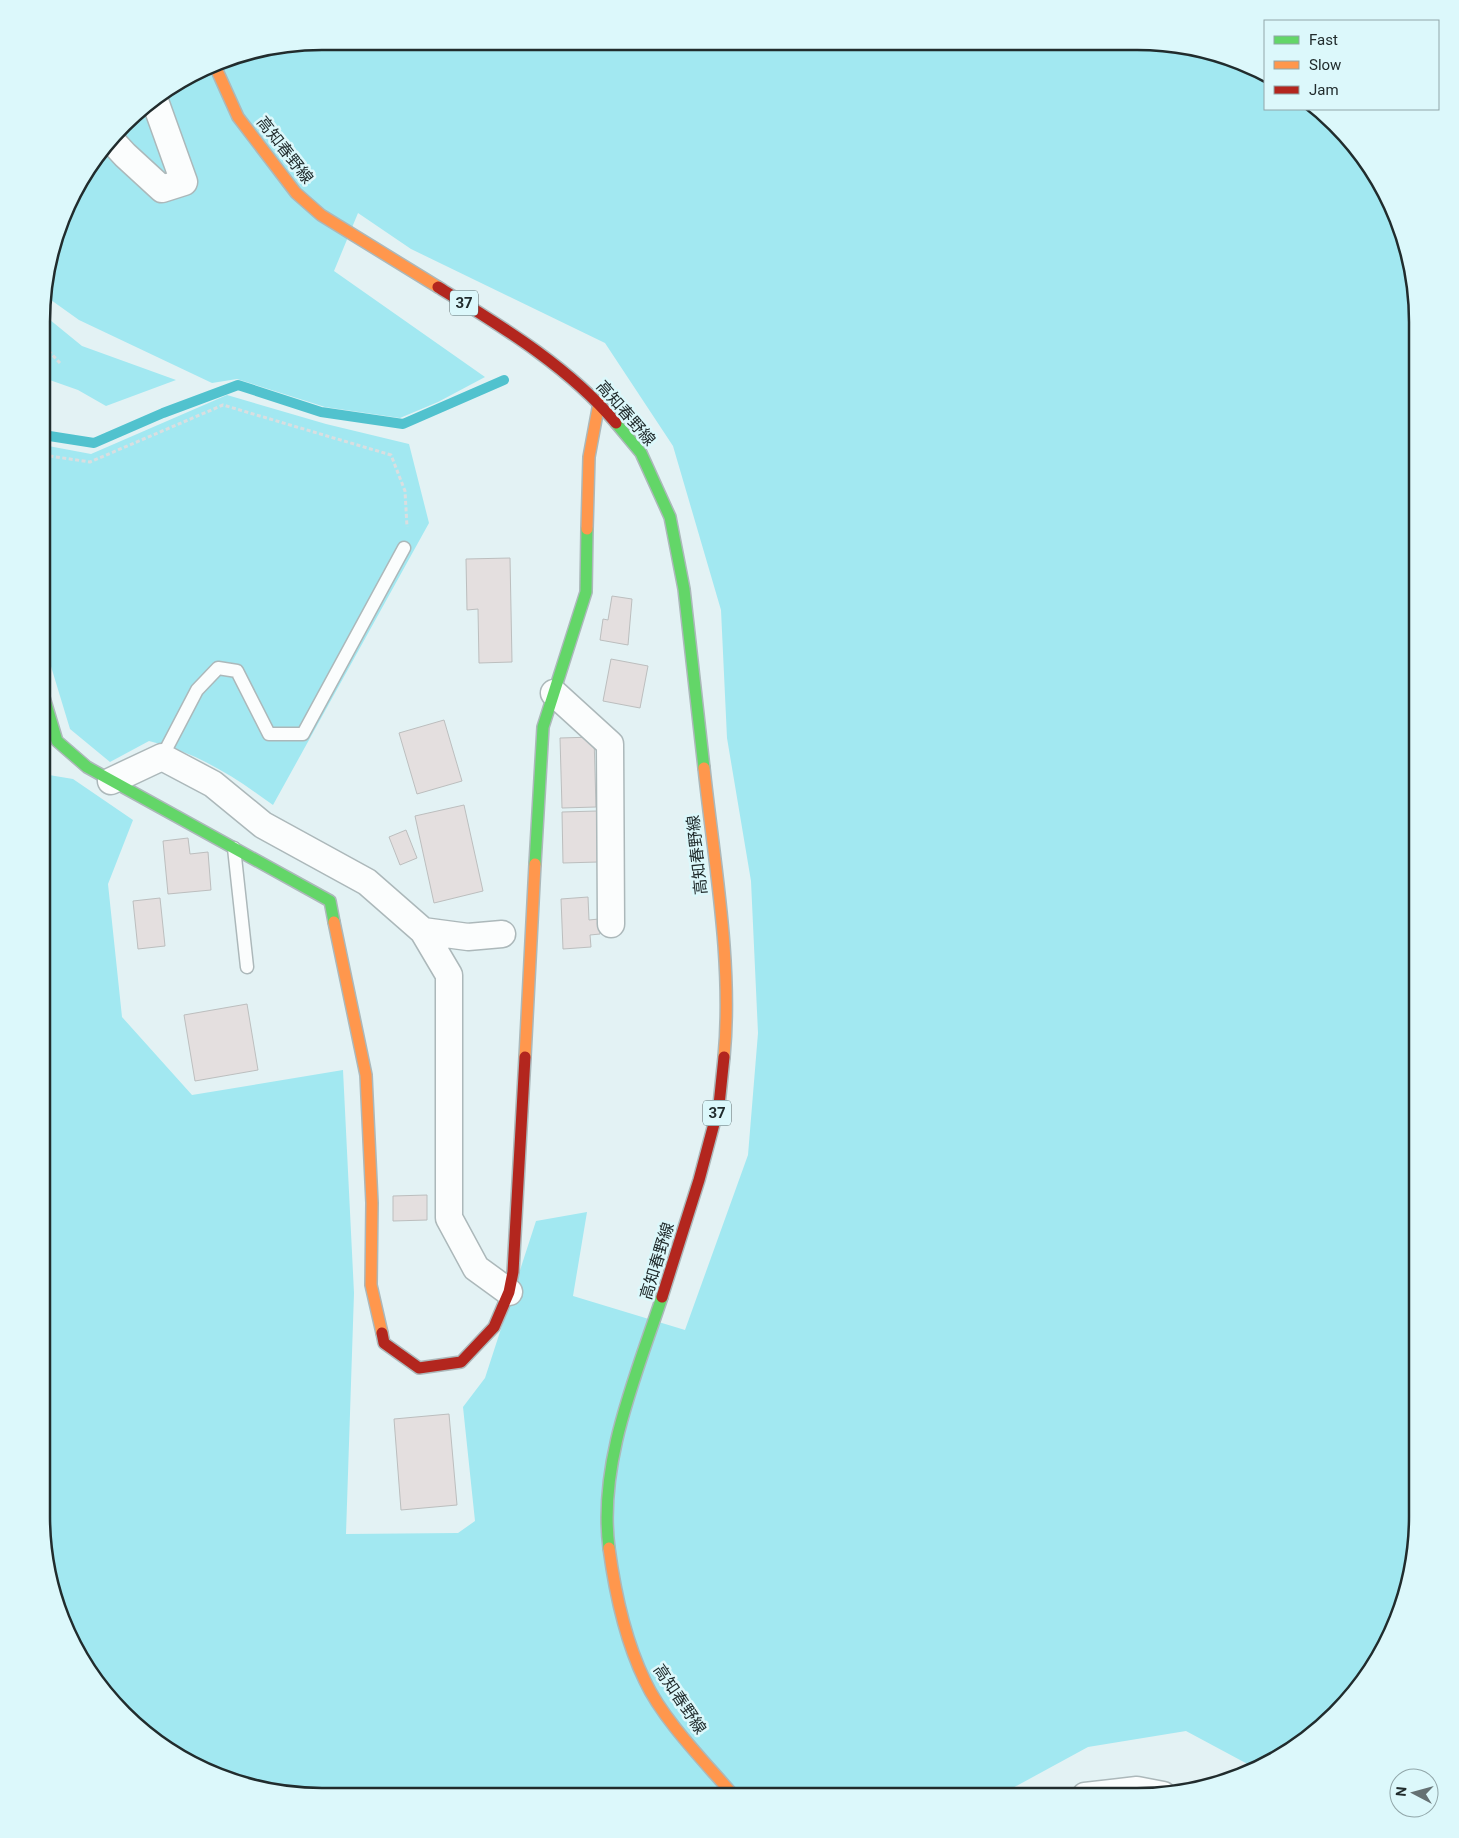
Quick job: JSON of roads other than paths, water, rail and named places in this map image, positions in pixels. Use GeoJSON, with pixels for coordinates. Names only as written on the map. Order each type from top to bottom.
{"type":"FeatureCollection","features":[{"type":"Feature","properties":{"kind":"main road","name":"高知春野線"},"geometry":{"type":"LineString","coordinates":[[217,71],[238,117],[296,193],[321,214],[494,323],[571,377],[599,403],[641,453],[670,517],[684,589],[693,664],[724,954],[726,1035],[719,1105],[699,1180],[620,1428],[609,1483],[607,1533],[614,1585],[627,1632],[645,1682],[669,1718],[727,1788]]}},
{"type":"Feature","properties":{"kind":"main road"},"geometry":{"type":"LineString","coordinates":[[50,718],[57,741],[87,767],[234,846],[330,901],[366,1075],[372,1203],[371,1285],[384,1343],[419,1368],[461,1362],[494,1327],[509,1292],[513,1272],[543,727],[586,592],[589,457],[599,403]]}},
{"type":"Feature","properties":{"kind":"street"},"geometry":{"type":"LineString","coordinates":[[115,145],[162,189],[184,182],[156,106]]}},
{"type":"Feature","properties":{"kind":"street"},"geometry":{"type":"LineString","coordinates":[[554,693],[610,744],[611,924]]}},
{"type":"Feature","properties":{"kind":"street"},"geometry":{"type":"LineString","coordinates":[[111,781],[162,757],[213,784],[263,825],[368,882],[423,931],[449,975],[449,1218],[476,1268],[509,1292]]}},
{"type":"Feature","properties":{"kind":"street"},"geometry":{"type":"LineString","coordinates":[[423,931],[468,937],[502,934]]}},
{"type":"Feature","properties":{"kind":"lane"},"geometry":{"type":"LineString","coordinates":[[162,757],[197,690],[218,668],[237,671],[269,734],[303,734],[404,548]]}},
{"type":"Feature","properties":{"kind":"lane"},"geometry":{"type":"LineString","coordinates":[[234,846],[247,967]]}},
{"type":"Feature","properties":{"kind":"waterway"},"geometry":{"type":"LineString","coordinates":[[50,436],[94,443],[163,413],[238,385],[321,412],[403,424],[504,380]]}}]}
